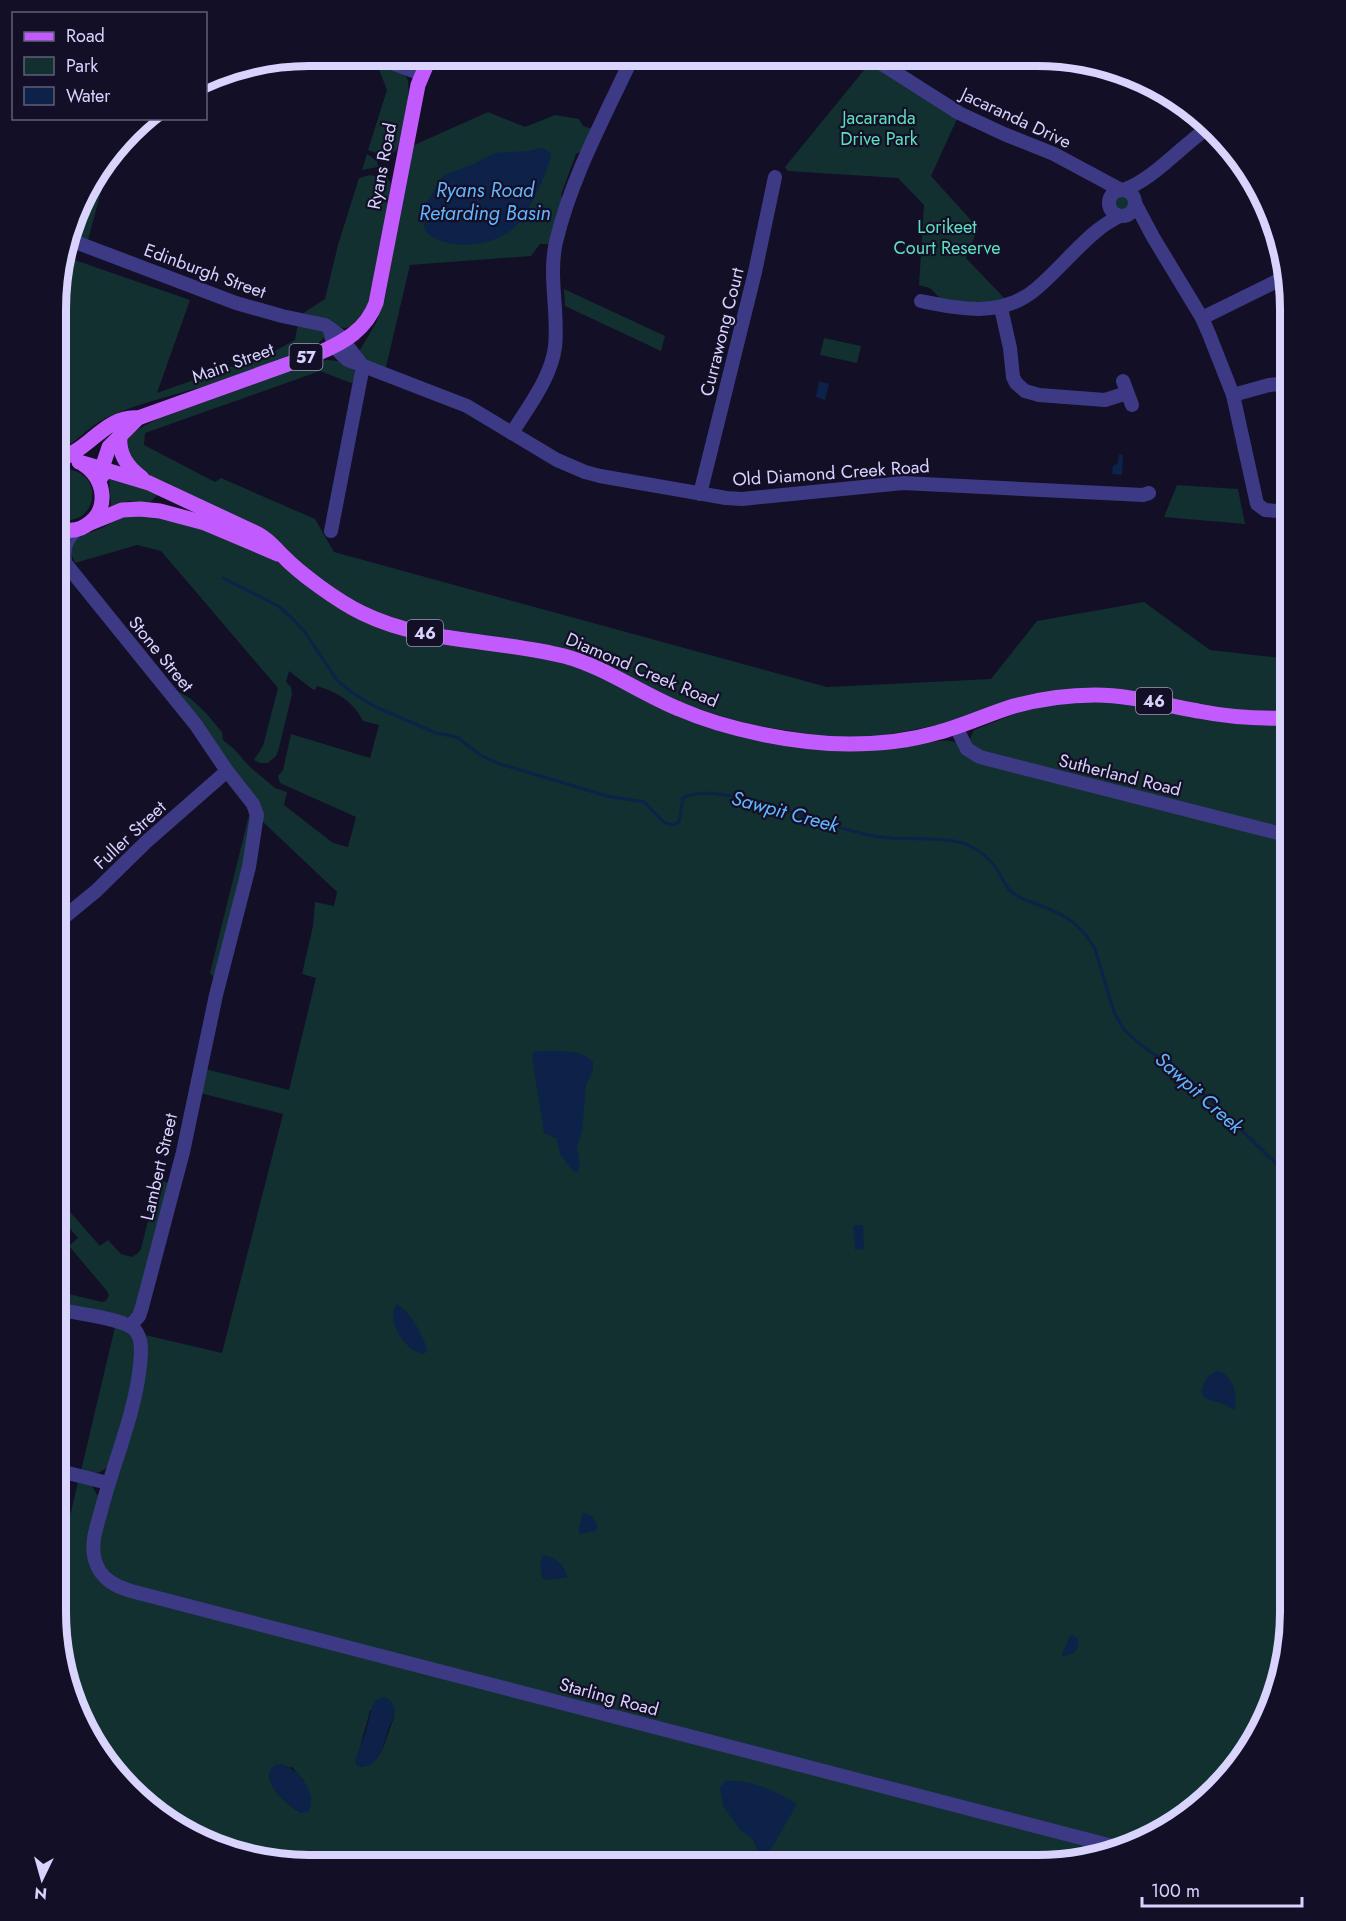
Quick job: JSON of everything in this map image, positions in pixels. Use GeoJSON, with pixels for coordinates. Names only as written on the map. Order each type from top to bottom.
{"type":"FeatureCollection","features":[{"type":"Feature","properties":{"kind":"main road","name":"Ryans Road"},"geometry":{"type":"LineString","coordinates":[[380,287],[409,126],[426,66]]}},
{"type":"Feature","properties":{"kind":"main road","name":"Main Street"},"geometry":{"type":"LineString","coordinates":[[66,457],[113,424],[124,419],[138,418],[339,343],[362,327],[369,319],[380,287]]}},
{"type":"Feature","properties":{"kind":"main road","name":"Main Street"},"geometry":{"type":"LineString","coordinates":[[84,526],[100,508],[102,469],[107,451],[138,418]]}},
{"type":"Feature","properties":{"kind":"main road"},"geometry":{"type":"LineString","coordinates":[[120,435],[119,447],[127,463],[149,483]]}},
{"type":"Feature","properties":{"kind":"main road","name":"46"},"geometry":{"type":"LineString","coordinates":[[66,460],[79,462]]}},
{"type":"Feature","properties":{"kind":"main road"},"geometry":{"type":"LineString","coordinates":[[79,462],[94,473],[102,490]]}},
{"type":"Feature","properties":{"kind":"main road","name":"Diamond Creek Road"},"geometry":{"type":"LineString","coordinates":[[79,462],[149,483],[258,534],[273,543],[281,554],[344,604],[380,621],[417,632],[568,657],[599,669],[678,709],[728,726],[792,738],[848,744],[897,741],[956,727],[1017,705],[1061,697],[1087,696],[1130,697],[1223,715],[1280,718]]}},
{"type":"Feature","properties":{"kind":"main road","name":"Diamond Creek Road"},"geometry":{"type":"LineString","coordinates":[[84,526],[122,510],[160,511],[205,523],[266,550],[281,554]]}},
{"type":"Feature","properties":{"kind":"main road","name":"46"},"geometry":{"type":"LineString","coordinates":[[66,530],[84,526]]}},
{"type":"Feature","properties":{"kind":"street"},"geometry":{"type":"LineString","coordinates":[[512,433],[546,375],[555,349],[554,262],[559,232],[583,164],[628,66]]}},
{"type":"Feature","properties":{"kind":"street","name":"Jacaranda Drive"},"geometry":{"type":"LineString","coordinates":[[885,66],[959,113],[1054,154],[1122,190]]}},
{"type":"Feature","properties":{"kind":"street"},"geometry":{"type":"LineString","coordinates":[[1090,236],[1114,192],[1133,186],[1203,132]]}},
{"type":"Feature","properties":{"kind":"street"},"geometry":{"type":"LineString","coordinates":[[921,301],[966,309],[1001,308],[1035,290],[1090,236],[1110,221],[1130,213],[1154,171]]}},
{"type":"Feature","properties":{"kind":"street","name":"Jacaranda Drive"},"geometry":{"type":"LineString","coordinates":[[1086,172],[1106,194],[1109,203]]}},
{"type":"Feature","properties":{"kind":"street","name":"Currawong Court"},"geometry":{"type":"LineString","coordinates":[[700,494],[755,272],[775,177]]}},
{"type":"Feature","properties":{"kind":"street"},"geometry":{"type":"LineString","coordinates":[[1122,190],[1131,194],[1152,237],[1202,318],[1233,395],[1257,504],[1265,510],[1280,511]]}},
{"type":"Feature","properties":{"kind":"street"},"geometry":{"type":"LineString","coordinates":[[1109,203],[1112,211],[1132,219],[1152,237]]}},
{"type":"Feature","properties":{"kind":"street","name":"Edinburgh Street"},"geometry":{"type":"LineString","coordinates":[[75,242],[236,303],[292,319],[318,323],[330,328],[339,343]]}},
{"type":"Feature","properties":{"kind":"street"},"geometry":{"type":"LineString","coordinates":[[1202,318],[1278,280]]}},
{"type":"Feature","properties":{"kind":"street"},"geometry":{"type":"LineString","coordinates":[[1001,308],[1010,348],[1012,372],[1016,383],[1025,391],[1104,400],[1127,393]]}},
{"type":"Feature","properties":{"kind":"street","name":"Old Diamond Creek Road"},"geometry":{"type":"LineString","coordinates":[[339,343],[344,357],[467,406],[557,460],[585,472],[700,494],[742,499],[903,483],[1149,494]]}},
{"type":"Feature","properties":{"kind":"street"},"geometry":{"type":"LineString","coordinates":[[331,531],[363,366]]}},
{"type":"Feature","properties":{"kind":"street"},"geometry":{"type":"LineString","coordinates":[[1233,395],[1280,384]]}},
{"type":"Feature","properties":{"kind":"street","name":"Stone Street"},"geometry":{"type":"LineString","coordinates":[[66,542],[84,526]]}},
{"type":"Feature","properties":{"kind":"street","name":"Stone Street"},"geometry":{"type":"LineString","coordinates":[[66,564],[196,725],[227,771]]}},
{"type":"Feature","properties":{"kind":"street","name":"Sutherland Road"},"geometry":{"type":"LineString","coordinates":[[956,727],[962,742],[973,754],[1280,833]]}},
{"type":"Feature","properties":{"kind":"street","name":"Fuller Street"},"geometry":{"type":"LineString","coordinates":[[66,916],[227,771]]}},
{"type":"Feature","properties":{"kind":"street","name":"Lambert Street"},"geometry":{"type":"LineString","coordinates":[[130,1326],[139,1316],[142,1307],[179,1167],[218,984],[247,878],[255,834],[257,815],[255,807],[227,771]]}},
{"type":"Feature","properties":{"kind":"street"},"geometry":{"type":"LineString","coordinates":[[66,1311],[130,1326],[137,1332],[140,1341],[140,1371],[130,1413],[108,1483],[66,1472]]}},
{"type":"Feature","properties":{"kind":"street","name":"Starling Road"},"geometry":{"type":"LineString","coordinates":[[108,1483],[94,1538],[94,1555],[99,1571],[114,1585],[1107,1845]]}},
{"type":"Feature","properties":{"kind":"green space","name":"Jacaranda Drive Park"},"geometry":{"type":"Polygon","coordinates":[[[867,66],[872,66],[957,119],[931,176],[978,228],[966,258],[1006,300],[982,304],[941,299],[930,288],[919,285],[924,205],[898,178],[788,171],[785,167],[867,66]]]}},
{"type":"Feature","properties":{"kind":"green space"},"geometry":{"type":"Polygon","coordinates":[[[378,67],[399,71],[408,80],[408,99],[398,148],[388,155],[368,150],[387,90],[378,67]]]}},
{"type":"Feature","properties":{"kind":"green space"},"geometry":{"type":"Polygon","coordinates":[[[488,112],[525,127],[555,115],[579,119],[583,126],[592,129],[582,151],[576,154],[561,195],[563,201],[549,244],[540,244],[531,256],[410,265],[386,367],[380,370],[360,353],[360,350],[376,323],[385,298],[412,146],[488,112]]]}},
{"type":"Feature","properties":{"kind":"green space"},"geometry":{"type":"Polygon","coordinates":[[[367,154],[377,161],[378,167],[362,170],[367,154]]]}},
{"type":"Feature","properties":{"kind":"green space"},"geometry":{"type":"Polygon","coordinates":[[[370,175],[388,179],[391,184],[374,288],[364,314],[351,327],[344,328],[299,316],[325,299],[338,245],[359,178],[370,175]]]}},
{"type":"Feature","properties":{"kind":"green space"},"geometry":{"type":"Polygon","coordinates":[[[105,177],[87,243],[76,239],[84,216],[105,177]]]}},
{"type":"Feature","properties":{"kind":"green space"},"geometry":{"type":"Polygon","coordinates":[[[1123,196],[1128,198],[1130,203],[1128,208],[1123,210],[1118,208],[1116,203],[1118,198],[1123,196]]]}},
{"type":"Feature","properties":{"kind":"green space"},"geometry":{"type":"Polygon","coordinates":[[[71,259],[190,300],[157,393],[273,352],[295,340],[298,323],[323,329],[325,337],[318,343],[241,374],[119,412],[93,426],[66,446],[66,309],[71,259]]]}},
{"type":"Feature","properties":{"kind":"green space"},"geometry":{"type":"Polygon","coordinates":[[[564,289],[665,336],[661,351],[565,306],[564,289]]]}},
{"type":"Feature","properties":{"kind":"green space"},"geometry":{"type":"Polygon","coordinates":[[[824,338],[861,346],[857,363],[820,355],[824,338]]]}},
{"type":"Feature","properties":{"kind":"green space"},"geometry":{"type":"Polygon","coordinates":[[[338,361],[354,369],[356,380],[351,383],[320,371],[145,433],[144,445],[215,482],[221,478],[315,519],[334,552],[827,687],[991,679],[1037,621],[1144,602],[1210,650],[1280,658],[1280,712],[1220,708],[1122,690],[886,735],[851,738],[820,736],[748,724],[688,706],[630,678],[426,627],[368,610],[324,582],[250,523],[146,474],[135,464],[125,448],[126,442],[136,430],[158,419],[315,362],[338,361]]]}},
{"type":"Feature","properties":{"kind":"green space"},"geometry":{"type":"Polygon","coordinates":[[[66,469],[79,473],[88,480],[92,490],[92,500],[88,509],[81,516],[66,519],[66,469]]]}},
{"type":"Feature","properties":{"kind":"green space"},"geometry":{"type":"Polygon","coordinates":[[[109,479],[159,494],[149,503],[129,501],[111,506],[109,479]]]}},
{"type":"Feature","properties":{"kind":"green space"},"geometry":{"type":"Polygon","coordinates":[[[1177,485],[1238,489],[1245,524],[1164,517],[1177,485]]]}},
{"type":"Feature","properties":{"kind":"green space"},"geometry":{"type":"Polygon","coordinates":[[[142,514],[188,523],[273,559],[339,606],[540,656],[586,670],[671,712],[892,749],[937,741],[951,741],[1280,837],[1280,1612],[1278,1644],[1272,1675],[1255,1720],[1230,1760],[1197,1795],[1172,1814],[1145,1830],[1112,1843],[127,1585],[108,1570],[99,1547],[145,1335],[222,1353],[283,1114],[200,1093],[205,1069],[289,1090],[316,978],[302,974],[313,926],[315,902],[334,906],[337,892],[261,820],[177,691],[190,698],[205,712],[222,732],[223,740],[250,767],[275,788],[287,792],[284,805],[333,843],[348,847],[356,817],[280,783],[278,776],[283,770],[291,734],[370,758],[379,725],[363,721],[354,708],[338,694],[317,686],[315,690],[312,689],[289,671],[286,682],[291,687],[292,694],[276,756],[268,763],[254,760],[263,746],[278,688],[161,551],[137,545],[75,563],[71,553],[73,544],[81,536],[121,517],[142,514]]]}},
{"type":"Feature","properties":{"kind":"green space"},"geometry":{"type":"Polygon","coordinates":[[[1079,702],[1129,703],[1280,723],[1280,829],[974,749],[970,739],[974,730],[1030,708],[1079,702]]]}},
{"type":"Feature","properties":{"kind":"green space"},"geometry":{"type":"Polygon","coordinates":[[[251,807],[249,846],[215,979],[210,973],[251,807]]]}},
{"type":"Feature","properties":{"kind":"green space"},"geometry":{"type":"Polygon","coordinates":[[[158,1180],[170,1183],[136,1311],[126,1318],[66,1305],[66,1293],[102,1302],[106,1301],[109,1295],[69,1246],[78,1238],[66,1224],[66,1207],[100,1246],[108,1240],[121,1254],[132,1257],[141,1249],[158,1180]]]}},
{"type":"Feature","properties":{"kind":"green space"},"geometry":{"type":"Polygon","coordinates":[[[115,1327],[130,1334],[135,1345],[135,1360],[128,1398],[109,1464],[100,1472],[81,1471],[115,1327]]]}},
{"type":"Feature","properties":{"kind":"green space"},"geometry":{"type":"Polygon","coordinates":[[[78,1482],[92,1486],[98,1496],[93,1571],[99,1581],[107,1587],[1100,1847],[1069,1853],[1037,1855],[309,1855],[277,1853],[246,1847],[201,1830],[174,1814],[149,1795],[116,1760],[84,1705],[71,1660],[66,1612],[66,1533],[78,1482]],[[370,1710],[357,1766],[372,1763],[378,1757],[394,1718],[370,1710]],[[292,1767],[269,1771],[275,1790],[290,1806],[302,1813],[304,1781],[292,1767]]]}},
{"type":"Feature","properties":{"kind":"water","name":"Ryans Road Retarding Basin"},"geometry":{"type":"Polygon","coordinates":[[[541,148],[551,154],[550,161],[530,205],[513,229],[493,240],[469,245],[445,242],[425,231],[422,219],[424,207],[444,175],[472,165],[494,153],[541,148]]]}},
{"type":"Feature","properties":{"kind":"water"},"geometry":{"type":"Polygon","coordinates":[[[819,381],[829,384],[825,400],[816,397],[819,381]]]}},
{"type":"Feature","properties":{"kind":"water"},"geometry":{"type":"Polygon","coordinates":[[[1119,454],[1123,455],[1122,475],[1112,474],[1113,466],[1118,463],[1119,454]]]}},
{"type":"Feature","properties":{"kind":"water"},"geometry":{"type":"Polygon","coordinates":[[[536,1051],[575,1052],[593,1062],[593,1070],[586,1085],[582,1132],[577,1146],[580,1164],[578,1173],[571,1169],[560,1154],[556,1138],[544,1133],[532,1057],[536,1051]]]}},
{"type":"Feature","properties":{"kind":"water"},"geometry":{"type":"Polygon","coordinates":[[[853,1225],[863,1225],[864,1249],[855,1250],[853,1225]]]}},
{"type":"Feature","properties":{"kind":"water"},"geometry":{"type":"Polygon","coordinates":[[[396,1304],[405,1311],[420,1332],[427,1351],[424,1354],[410,1348],[399,1335],[393,1319],[396,1304]]]}},
{"type":"Feature","properties":{"kind":"water"},"geometry":{"type":"Polygon","coordinates":[[[1218,1371],[1228,1377],[1234,1387],[1236,1399],[1234,1410],[1203,1396],[1204,1383],[1218,1371]]]}},
{"type":"Feature","properties":{"kind":"water"},"geometry":{"type":"Polygon","coordinates":[[[583,1512],[592,1516],[598,1527],[595,1531],[579,1534],[583,1512]]]}},
{"type":"Feature","properties":{"kind":"water"},"geometry":{"type":"Polygon","coordinates":[[[543,1555],[558,1562],[568,1577],[548,1580],[542,1578],[540,1563],[543,1555]]]}},
{"type":"Feature","properties":{"kind":"water"},"geometry":{"type":"Polygon","coordinates":[[[1070,1635],[1078,1639],[1077,1647],[1074,1653],[1061,1657],[1070,1635]]]}},
{"type":"Feature","properties":{"kind":"water"},"geometry":{"type":"Polygon","coordinates":[[[385,1697],[392,1703],[395,1712],[382,1749],[370,1764],[357,1766],[355,1761],[372,1707],[376,1700],[385,1697]]]}},
{"type":"Feature","properties":{"kind":"water"},"geometry":{"type":"Polygon","coordinates":[[[280,1764],[294,1770],[305,1783],[311,1798],[308,1812],[302,1813],[296,1810],[275,1790],[269,1771],[275,1765],[280,1764]]]}},
{"type":"Feature","properties":{"kind":"water"},"geometry":{"type":"Polygon","coordinates":[[[735,1781],[763,1787],[797,1804],[768,1855],[759,1855],[753,1839],[741,1831],[723,1806],[720,1788],[723,1783],[735,1781]]]}},
{"type":"Feature","properties":{"kind":"waterway","name":"Sawpit Creek"},"geometry":{"type":"LineString","coordinates":[[223,578],[278,606],[290,616],[304,631],[337,680],[351,692],[376,707],[436,733],[457,737],[480,755],[500,764],[607,796],[644,802],[665,823],[673,825],[679,822],[683,798],[696,794],[713,794],[754,801],[867,835],[950,840],[972,847],[990,861],[1011,892],[1056,912],[1072,921],[1084,933],[1095,949],[1114,1012],[1124,1030],[1142,1046],[1181,1072],[1280,1167]]}},
{"type":"Feature","properties":{"kind":"park label","name":"Lorikeet Court Reserve"},"geometry":{"type":"Point","coordinates":[947,237]}}]}
